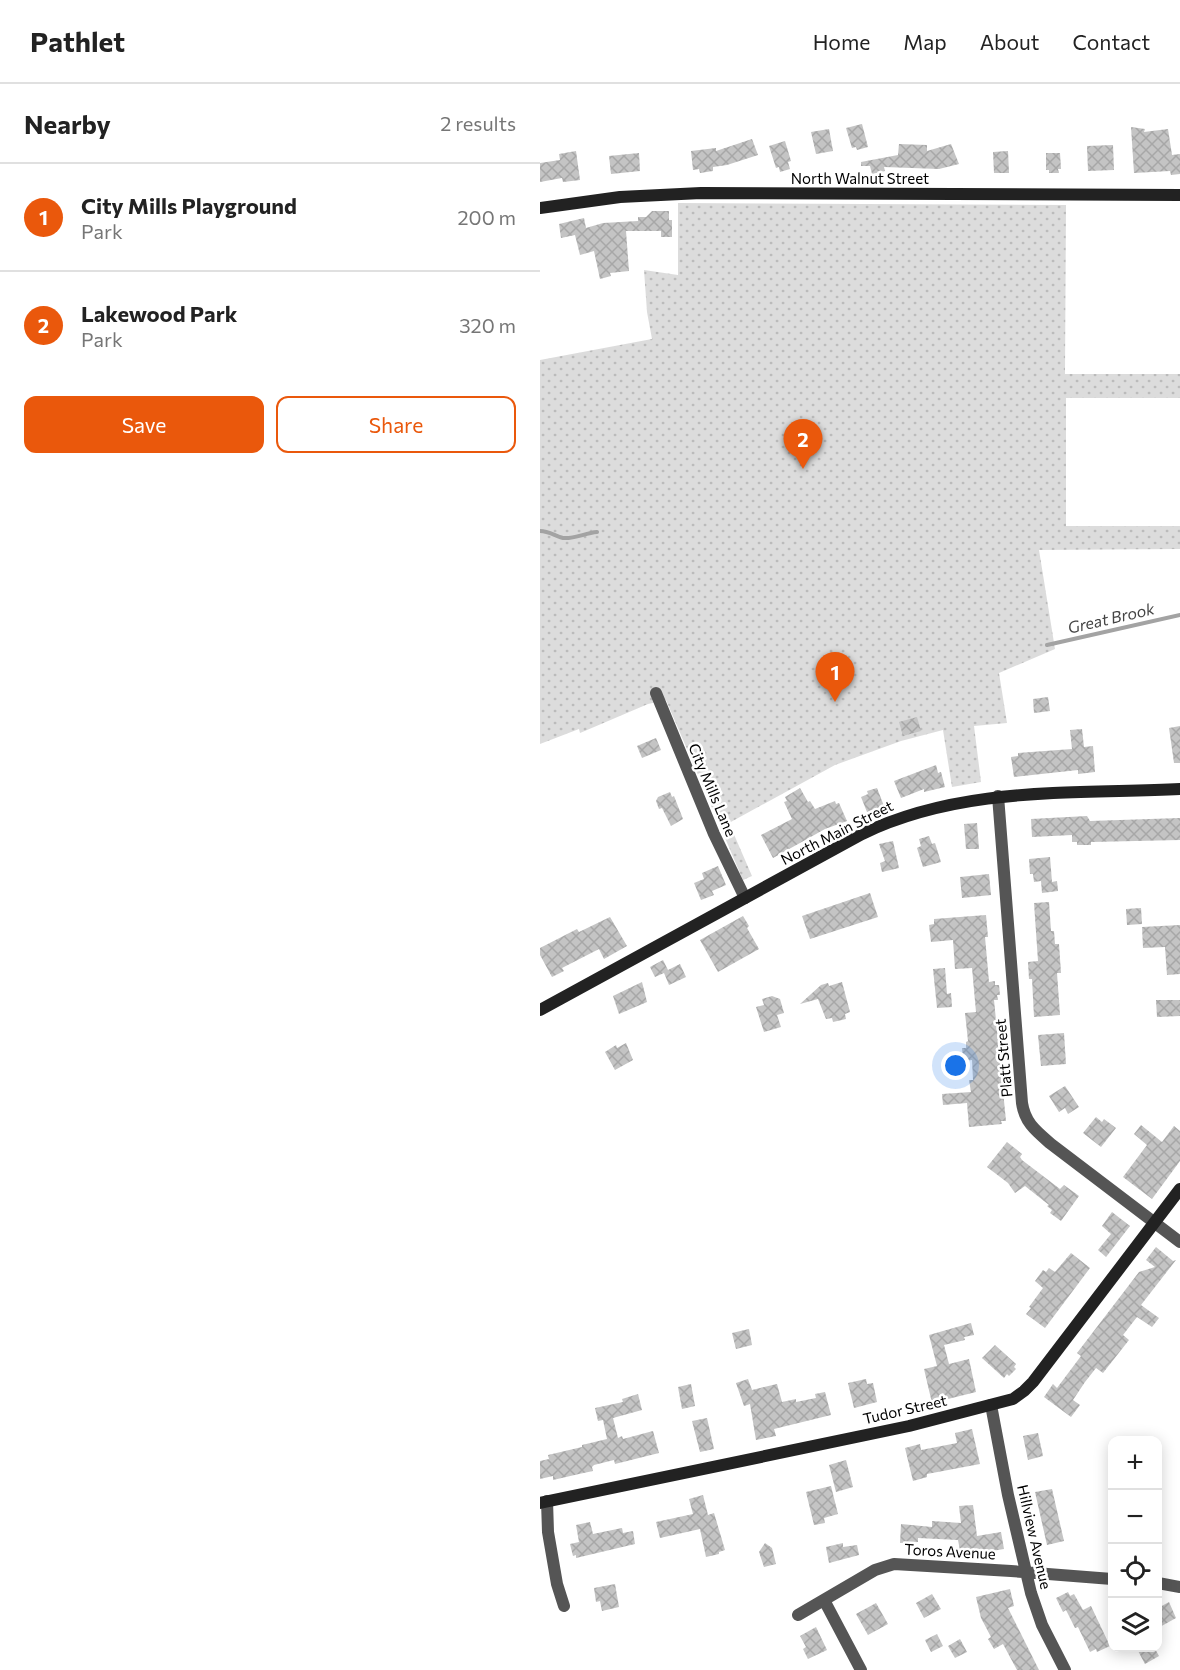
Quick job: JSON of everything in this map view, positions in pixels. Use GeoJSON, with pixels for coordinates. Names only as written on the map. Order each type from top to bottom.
{"type":"FeatureCollection","features":[{"type":"Feature","properties":{"kind":"street","name":"North Walnut Street"},"geometry":{"type":"LineString","coordinates":[[540,208],[620,197],[701,193],[1180,195]]}},
{"type":"Feature","properties":{"kind":"street","name":"City Mills Lane"},"geometry":{"type":"LineString","coordinates":[[656,693],[710,825],[745,898]]}},
{"type":"Feature","properties":{"kind":"street","name":"North Main Street"},"geometry":{"type":"LineString","coordinates":[[540,1010],[862,834],[890,821],[947,804],[998,796],[1180,789]]}},
{"type":"Feature","properties":{"kind":"street","name":"Platt Street"},"geometry":{"type":"LineString","coordinates":[[998,796],[1022,1102],[1025,1116],[1037,1133],[1180,1242]]}},
{"type":"Feature","properties":{"kind":"street","name":"Tudor Street"},"geometry":{"type":"LineString","coordinates":[[543,1502],[909,1426],[1013,1398],[1029,1387],[1180,1190]]}},
{"type":"Feature","properties":{"kind":"street","name":"Hillview Avenue"},"geometry":{"type":"LineString","coordinates":[[991,1405],[1026,1572],[1042,1625],[1065,1670]]}},
{"type":"Feature","properties":{"kind":"street"},"geometry":{"type":"LineString","coordinates":[[543,1502],[557,1584],[564,1606]]}},
{"type":"Feature","properties":{"kind":"street","name":"Toros Avenue"},"geometry":{"type":"LineString","coordinates":[[798,1615],[875,1570],[894,1564],[1108,1580]]}},
{"type":"Feature","properties":{"kind":"street"},"geometry":{"type":"LineString","coordinates":[[1162,1584],[1180,1587]]}},
{"type":"Feature","properties":{"kind":"street"},"geometry":{"type":"LineString","coordinates":[[824,1600],[861,1670]]}},
{"type":"Feature","properties":{"kind":"shaded area"},"geometry":{"type":"Polygon","coordinates":[[[678,203],[1066,205],[1065,374],[1180,374],[1180,398],[1066,398],[1066,526],[1180,526],[1180,549],[1039,550],[1055,649],[999,673],[1007,723],[974,726],[981,782],[952,787],[943,730],[901,741],[835,765],[729,823],[752,876],[743,880],[666,700],[648,704],[580,733],[579,729],[540,744],[540,360],[652,339],[647,312],[644,270],[678,275],[678,203]]]}},
{"type":"Feature","properties":{"kind":"building"},"geometry":{"type":"Polygon","coordinates":[[[862,124],[868,147],[857,150],[856,147],[852,148],[846,128],[862,124]]]}},
{"type":"Feature","properties":{"kind":"building"},"geometry":{"type":"Polygon","coordinates":[[[1131,127],[1145,129],[1144,132],[1168,129],[1172,155],[1180,154],[1180,174],[1171,175],[1170,171],[1134,173],[1131,127]]]}},
{"type":"Feature","properties":{"kind":"building"},"geometry":{"type":"Polygon","coordinates":[[[829,129],[833,151],[816,154],[811,132],[829,129]]]}},
{"type":"Feature","properties":{"kind":"building"},"geometry":{"type":"Polygon","coordinates":[[[752,139],[758,155],[713,167],[713,171],[700,173],[699,169],[693,170],[691,151],[716,148],[716,151],[752,139]]]}},
{"type":"Feature","properties":{"kind":"building"},"geometry":{"type":"Polygon","coordinates":[[[785,141],[791,161],[788,162],[790,169],[780,172],[779,167],[776,168],[769,146],[785,141]]]}},
{"type":"Feature","properties":{"kind":"building"},"geometry":{"type":"Polygon","coordinates":[[[899,144],[927,145],[927,151],[951,144],[959,164],[939,169],[884,167],[885,171],[872,174],[870,166],[861,166],[861,162],[898,155],[899,144]]]}},
{"type":"Feature","properties":{"kind":"building"},"geometry":{"type":"Polygon","coordinates":[[[1113,145],[1114,170],[1088,171],[1087,146],[1113,145]]]}},
{"type":"Feature","properties":{"kind":"building"},"geometry":{"type":"Polygon","coordinates":[[[576,151],[580,180],[563,182],[562,178],[540,182],[540,163],[560,160],[559,154],[576,151]]]}},
{"type":"Feature","properties":{"kind":"building"},"geometry":{"type":"Polygon","coordinates":[[[1008,151],[1009,173],[994,173],[993,152],[1008,151]]]}},
{"type":"Feature","properties":{"kind":"building"},"geometry":{"type":"Polygon","coordinates":[[[639,153],[640,171],[611,174],[609,156],[639,153]]]}},
{"type":"Feature","properties":{"kind":"building"},"geometry":{"type":"Polygon","coordinates":[[[1046,153],[1060,153],[1059,173],[1049,173],[1049,170],[1046,170],[1046,153]]]}},
{"type":"Feature","properties":{"kind":"building"},"geometry":{"type":"Polygon","coordinates":[[[652,211],[669,211],[669,220],[672,220],[672,237],[661,237],[661,231],[626,231],[629,271],[610,273],[611,276],[600,279],[594,251],[580,255],[575,235],[561,238],[559,224],[584,218],[586,228],[603,223],[638,221],[638,217],[646,217],[652,211]]]}},
{"type":"Feature","properties":{"kind":"building"},"geometry":{"type":"Polygon","coordinates":[[[1048,697],[1050,711],[1034,713],[1033,699],[1048,697]]]}},
{"type":"Feature","properties":{"kind":"building"},"geometry":{"type":"Polygon","coordinates":[[[917,717],[921,731],[903,736],[899,722],[917,717]]]}},
{"type":"Feature","properties":{"kind":"building"},"geometry":{"type":"Polygon","coordinates":[[[1180,726],[1180,763],[1174,763],[1169,728],[1180,726]]]}},
{"type":"Feature","properties":{"kind":"building"},"geometry":{"type":"Polygon","coordinates":[[[1082,729],[1084,747],[1093,746],[1095,772],[1078,774],[1078,770],[1014,777],[1011,757],[1018,756],[1018,753],[1072,749],[1070,730],[1082,729]]]}},
{"type":"Feature","properties":{"kind":"building"},"geometry":{"type":"Polygon","coordinates":[[[656,738],[661,750],[642,758],[637,746],[656,738]]]}},
{"type":"Feature","properties":{"kind":"building"},"geometry":{"type":"Polygon","coordinates":[[[936,765],[938,773],[941,772],[945,787],[924,792],[924,789],[901,798],[894,781],[936,765]]]}},
{"type":"Feature","properties":{"kind":"building"},"geometry":{"type":"Polygon","coordinates":[[[800,788],[815,809],[835,801],[836,804],[839,803],[847,821],[825,829],[773,858],[761,835],[792,819],[784,802],[787,801],[785,797],[800,788]]]}},
{"type":"Feature","properties":{"kind":"building"},"geometry":{"type":"Polygon","coordinates":[[[877,788],[884,806],[867,812],[861,797],[868,794],[867,791],[877,788]]]}},
{"type":"Feature","properties":{"kind":"building"},"geometry":{"type":"Polygon","coordinates":[[[670,792],[672,797],[674,796],[683,819],[671,826],[656,801],[658,797],[670,792]]]}},
{"type":"Feature","properties":{"kind":"building"},"geometry":{"type":"Polygon","coordinates":[[[1087,816],[1090,821],[1180,818],[1180,840],[1091,842],[1091,845],[1077,845],[1077,842],[1072,842],[1072,835],[1032,837],[1031,819],[1087,816]]]}},
{"type":"Feature","properties":{"kind":"building"},"geometry":{"type":"Polygon","coordinates":[[[977,823],[979,849],[966,849],[964,824],[977,823]]]}},
{"type":"Feature","properties":{"kind":"building"},"geometry":{"type":"Polygon","coordinates":[[[929,836],[932,844],[935,843],[941,862],[923,867],[917,848],[921,846],[919,839],[929,836]]]}},
{"type":"Feature","properties":{"kind":"building"},"geometry":{"type":"Polygon","coordinates":[[[893,841],[899,868],[882,872],[880,863],[885,861],[879,844],[893,841]]]}},
{"type":"Feature","properties":{"kind":"building"},"geometry":{"type":"Polygon","coordinates":[[[1050,857],[1052,882],[1057,881],[1058,891],[1042,893],[1041,881],[1034,882],[1033,874],[1030,874],[1029,859],[1050,857]]]}},
{"type":"Feature","properties":{"kind":"building"},"geometry":{"type":"Polygon","coordinates":[[[718,866],[726,885],[712,891],[714,895],[701,900],[694,883],[704,879],[702,873],[718,866]]]}},
{"type":"Feature","properties":{"kind":"building"},"geometry":{"type":"Polygon","coordinates":[[[989,874],[991,895],[962,898],[960,877],[989,874]]]}},
{"type":"Feature","properties":{"kind":"building"},"geometry":{"type":"Polygon","coordinates":[[[870,893],[878,917],[810,939],[802,916],[870,893]]]}},
{"type":"Feature","properties":{"kind":"building"},"geometry":{"type":"Polygon","coordinates":[[[1049,902],[1051,931],[1054,931],[1055,944],[1059,944],[1061,973],[1057,973],[1060,1015],[1034,1017],[1032,979],[1029,979],[1028,962],[1038,961],[1034,903],[1049,902]]]}},
{"type":"Feature","properties":{"kind":"building"},"geometry":{"type":"Polygon","coordinates":[[[1141,908],[1142,924],[1127,925],[1126,909],[1141,908]]]}},
{"type":"Feature","properties":{"kind":"building"},"geometry":{"type":"Polygon","coordinates":[[[986,915],[988,937],[985,937],[989,982],[995,981],[995,985],[999,985],[1000,995],[997,995],[998,1000],[994,1000],[1006,1121],[1001,1121],[1002,1124],[969,1127],[967,1103],[943,1105],[942,1094],[971,1092],[969,1080],[973,1080],[972,1060],[963,1061],[962,1048],[966,1048],[968,1041],[965,1013],[976,1012],[972,968],[955,969],[953,940],[931,942],[929,925],[934,924],[934,919],[986,915]]]}},
{"type":"Feature","properties":{"kind":"building"},"geometry":{"type":"Polygon","coordinates":[[[743,916],[759,949],[718,972],[700,940],[743,916]]]}},
{"type":"Feature","properties":{"kind":"building"},"geometry":{"type":"Polygon","coordinates":[[[610,917],[627,946],[604,959],[599,949],[562,968],[564,971],[552,977],[540,955],[540,948],[577,929],[579,932],[610,917]]]}},
{"type":"Feature","properties":{"kind":"building"},"geometry":{"type":"Polygon","coordinates":[[[1180,925],[1180,974],[1167,975],[1165,947],[1143,948],[1142,927],[1180,925]]]}},
{"type":"Feature","properties":{"kind":"building"},"geometry":{"type":"Polygon","coordinates":[[[663,960],[668,970],[680,964],[686,977],[669,985],[664,973],[655,977],[650,967],[663,960]]]}},
{"type":"Feature","properties":{"kind":"building"},"geometry":{"type":"Polygon","coordinates":[[[945,968],[947,994],[951,993],[952,1007],[937,1008],[933,969],[945,968]]]}},
{"type":"Feature","properties":{"kind":"building"},"geometry":{"type":"Polygon","coordinates":[[[642,982],[647,1002],[619,1014],[613,996],[642,982]]]}},
{"type":"Feature","properties":{"kind":"building"},"geometry":{"type":"Polygon","coordinates":[[[842,982],[850,1012],[845,1014],[846,1019],[833,1022],[832,1018],[826,1019],[818,999],[800,1004],[821,985],[828,983],[829,986],[842,982]]]}},
{"type":"Feature","properties":{"kind":"building"},"geometry":{"type":"Polygon","coordinates":[[[772,996],[780,999],[784,1013],[777,1015],[781,1027],[764,1032],[756,1007],[764,1005],[762,999],[772,996]]]}},
{"type":"Feature","properties":{"kind":"building"},"geometry":{"type":"Polygon","coordinates":[[[1156,1000],[1180,1000],[1180,1016],[1157,1017],[1156,1000]]]}},
{"type":"Feature","properties":{"kind":"building"},"geometry":{"type":"Polygon","coordinates":[[[1064,1033],[1066,1064],[1041,1066],[1038,1035],[1064,1033]]]}},
{"type":"Feature","properties":{"kind":"building"},"geometry":{"type":"Polygon","coordinates":[[[626,1043],[633,1060],[615,1070],[605,1052],[616,1045],[617,1048],[626,1043]]]}},
{"type":"Feature","properties":{"kind":"building"},"geometry":{"type":"Polygon","coordinates":[[[1065,1086],[1079,1107],[1068,1114],[1065,1108],[1059,1112],[1049,1096],[1065,1086]]]}},
{"type":"Feature","properties":{"kind":"building"},"geometry":{"type":"Polygon","coordinates":[[[1096,1117],[1102,1122],[1104,1119],[1116,1128],[1101,1147],[1083,1133],[1096,1117]]]}},
{"type":"Feature","properties":{"kind":"building"},"geometry":{"type":"Polygon","coordinates":[[[1141,1125],[1162,1142],[1174,1126],[1180,1131],[1180,1161],[1152,1199],[1123,1177],[1147,1145],[1134,1134],[1141,1125]]]}},
{"type":"Feature","properties":{"kind":"building"},"geometry":{"type":"Polygon","coordinates":[[[1007,1142],[1022,1154],[1020,1157],[1022,1160],[1060,1189],[1064,1185],[1079,1196],[1061,1221],[1050,1213],[1052,1210],[1047,1206],[1049,1205],[1025,1186],[1015,1193],[1008,1183],[987,1167],[1007,1142]]]}},
{"type":"Feature","properties":{"kind":"building"},"geometry":{"type":"Polygon","coordinates":[[[1112,1212],[1130,1226],[1106,1257],[1098,1250],[1111,1234],[1102,1226],[1112,1212]]]}},
{"type":"Feature","properties":{"kind":"building"},"geometry":{"type":"Polygon","coordinates":[[[1156,1247],[1173,1261],[1176,1260],[1141,1305],[1159,1318],[1152,1327],[1137,1317],[1123,1335],[1129,1340],[1103,1373],[1096,1368],[1073,1400],[1080,1405],[1071,1417],[1044,1397],[1053,1384],[1057,1388],[1081,1356],[1077,1353],[1139,1272],[1155,1267],[1146,1260],[1156,1247]]]}},
{"type":"Feature","properties":{"kind":"building"},"geometry":{"type":"Polygon","coordinates":[[[1071,1253],[1090,1268],[1045,1328],[1026,1314],[1043,1288],[1035,1281],[1043,1270],[1046,1272],[1049,1268],[1055,1272],[1071,1253]]]}},
{"type":"Feature","properties":{"kind":"building"},"geometry":{"type":"Polygon","coordinates":[[[971,1323],[974,1335],[964,1337],[965,1340],[944,1345],[949,1364],[969,1359],[976,1392],[932,1403],[924,1369],[937,1366],[929,1335],[971,1323]]]}},
{"type":"Feature","properties":{"kind":"building"},"geometry":{"type":"Polygon","coordinates":[[[749,1329],[752,1345],[736,1349],[732,1333],[749,1329]]]}},
{"type":"Feature","properties":{"kind":"building"},"geometry":{"type":"Polygon","coordinates":[[[995,1345],[1016,1364],[1014,1367],[1016,1369],[1004,1378],[982,1358],[995,1345]]]}},
{"type":"Feature","properties":{"kind":"building"},"geometry":{"type":"Polygon","coordinates":[[[748,1379],[752,1390],[777,1384],[782,1402],[816,1398],[815,1394],[825,1392],[831,1415],[774,1429],[776,1436],[756,1440],[750,1404],[744,1406],[736,1383],[748,1379]]]}},
{"type":"Feature","properties":{"kind":"building"},"geometry":{"type":"Polygon","coordinates":[[[866,1379],[867,1384],[873,1383],[877,1402],[854,1408],[848,1383],[866,1379]]]}},
{"type":"Feature","properties":{"kind":"building"},"geometry":{"type":"Polygon","coordinates":[[[691,1384],[695,1406],[682,1409],[678,1387],[691,1384]]]}},
{"type":"Feature","properties":{"kind":"building"},"geometry":{"type":"Polygon","coordinates":[[[638,1394],[642,1410],[613,1418],[618,1438],[622,1436],[623,1439],[653,1431],[659,1453],[615,1464],[614,1460],[594,1465],[593,1471],[553,1480],[553,1476],[540,1479],[540,1461],[549,1459],[548,1455],[607,1439],[603,1420],[598,1421],[595,1408],[623,1402],[622,1399],[638,1394]]]}},
{"type":"Feature","properties":{"kind":"building"},"geometry":{"type":"Polygon","coordinates":[[[707,1418],[714,1449],[700,1452],[692,1421],[707,1418]]]}},
{"type":"Feature","properties":{"kind":"building"},"geometry":{"type":"Polygon","coordinates":[[[972,1429],[980,1464],[927,1474],[927,1477],[913,1481],[905,1448],[920,1444],[921,1450],[957,1443],[955,1433],[972,1429]]]}},
{"type":"Feature","properties":{"kind":"building"},"geometry":{"type":"Polygon","coordinates":[[[1038,1433],[1043,1456],[1028,1460],[1023,1436],[1038,1433]]]}},
{"type":"Feature","properties":{"kind":"building"},"geometry":{"type":"Polygon","coordinates":[[[846,1460],[853,1487],[836,1492],[829,1465],[846,1460]]]}},
{"type":"Feature","properties":{"kind":"building"},"geometry":{"type":"Polygon","coordinates":[[[831,1486],[838,1514],[824,1518],[825,1523],[814,1525],[806,1492],[831,1486]]]}},
{"type":"Feature","properties":{"kind":"building"},"geometry":{"type":"Polygon","coordinates":[[[1052,1489],[1064,1541],[1047,1545],[1035,1492],[1052,1489]]]}},
{"type":"Feature","properties":{"kind":"building"},"geometry":{"type":"Polygon","coordinates":[[[703,1495],[708,1515],[714,1513],[725,1550],[706,1557],[700,1529],[660,1538],[656,1522],[693,1514],[689,1499],[703,1495]]]}},
{"type":"Feature","properties":{"kind":"building"},"geometry":{"type":"Polygon","coordinates":[[[973,1505],[977,1536],[1001,1532],[1004,1549],[961,1556],[958,1540],[918,1538],[918,1542],[900,1543],[901,1524],[932,1527],[932,1521],[961,1523],[959,1506],[973,1505]]]}},
{"type":"Feature","properties":{"kind":"building"},"geometry":{"type":"Polygon","coordinates":[[[590,1522],[593,1534],[622,1528],[623,1533],[633,1531],[635,1544],[576,1558],[576,1555],[573,1556],[570,1544],[579,1542],[576,1525],[590,1522]]]}},
{"type":"Feature","properties":{"kind":"building"},"geometry":{"type":"Polygon","coordinates":[[[765,1543],[772,1548],[776,1564],[764,1567],[759,1552],[765,1543]]]}},
{"type":"Feature","properties":{"kind":"building"},"geometry":{"type":"Polygon","coordinates":[[[843,1543],[843,1547],[857,1545],[859,1555],[829,1563],[826,1547],[843,1543]]]}},
{"type":"Feature","properties":{"kind":"building"},"geometry":{"type":"Polygon","coordinates":[[[615,1584],[619,1607],[602,1611],[600,1601],[596,1602],[594,1588],[615,1584]]]}},
{"type":"Feature","properties":{"kind":"building"},"geometry":{"type":"Polygon","coordinates":[[[1010,1589],[1014,1606],[1008,1608],[1039,1670],[1017,1670],[1003,1644],[994,1649],[988,1639],[991,1637],[981,1618],[976,1597],[1010,1589]]]}},
{"type":"Feature","properties":{"kind":"building"},"geometry":{"type":"Polygon","coordinates":[[[1068,1592],[1070,1596],[1074,1594],[1083,1610],[1091,1606],[1108,1642],[1108,1647],[1097,1652],[1096,1649],[1090,1652],[1078,1627],[1075,1628],[1066,1610],[1063,1612],[1056,1598],[1068,1592]]]}},
{"type":"Feature","properties":{"kind":"building"},"geometry":{"type":"Polygon","coordinates":[[[932,1594],[941,1609],[924,1618],[916,1603],[932,1594]]]}},
{"type":"Feature","properties":{"kind":"building"},"geometry":{"type":"Polygon","coordinates":[[[1169,1602],[1176,1618],[1162,1626],[1162,1606],[1169,1602]]]}},
{"type":"Feature","properties":{"kind":"building"},"geometry":{"type":"Polygon","coordinates":[[[876,1603],[888,1624],[868,1635],[856,1614],[876,1603]]]}},
{"type":"Feature","properties":{"kind":"building"},"geometry":{"type":"Polygon","coordinates":[[[816,1627],[827,1650],[808,1659],[803,1649],[806,1647],[800,1636],[816,1627]]]}},
{"type":"Feature","properties":{"kind":"building"},"geometry":{"type":"Polygon","coordinates":[[[937,1634],[943,1646],[931,1652],[925,1640],[937,1634]]]}},
{"type":"Feature","properties":{"kind":"building"},"geometry":{"type":"Polygon","coordinates":[[[960,1639],[967,1652],[955,1658],[948,1646],[960,1639]]]}},
{"type":"Feature","properties":{"kind":"building"},"geometry":{"type":"Polygon","coordinates":[[[1139,1652],[1157,1652],[1159,1656],[1145,1664],[1139,1652]]]}},
{"type":"Feature","properties":{"kind":"waterway"},"geometry":{"type":"LineString","coordinates":[[540,531],[563,538],[597,532]]}},
{"type":"Feature","properties":{"kind":"waterway","name":"Great Brook"},"geometry":{"type":"LineString","coordinates":[[1047,645],[1180,615]]}},
{"type":"Feature","properties":{"kind":"place","name":"Lakewood Park"},"geometry":{"type":"Point","coordinates":[803,469]}},
{"type":"Feature","properties":{"kind":"place","name":"City Mills Playground"},"geometry":{"type":"Point","coordinates":[835,702]}}]}
